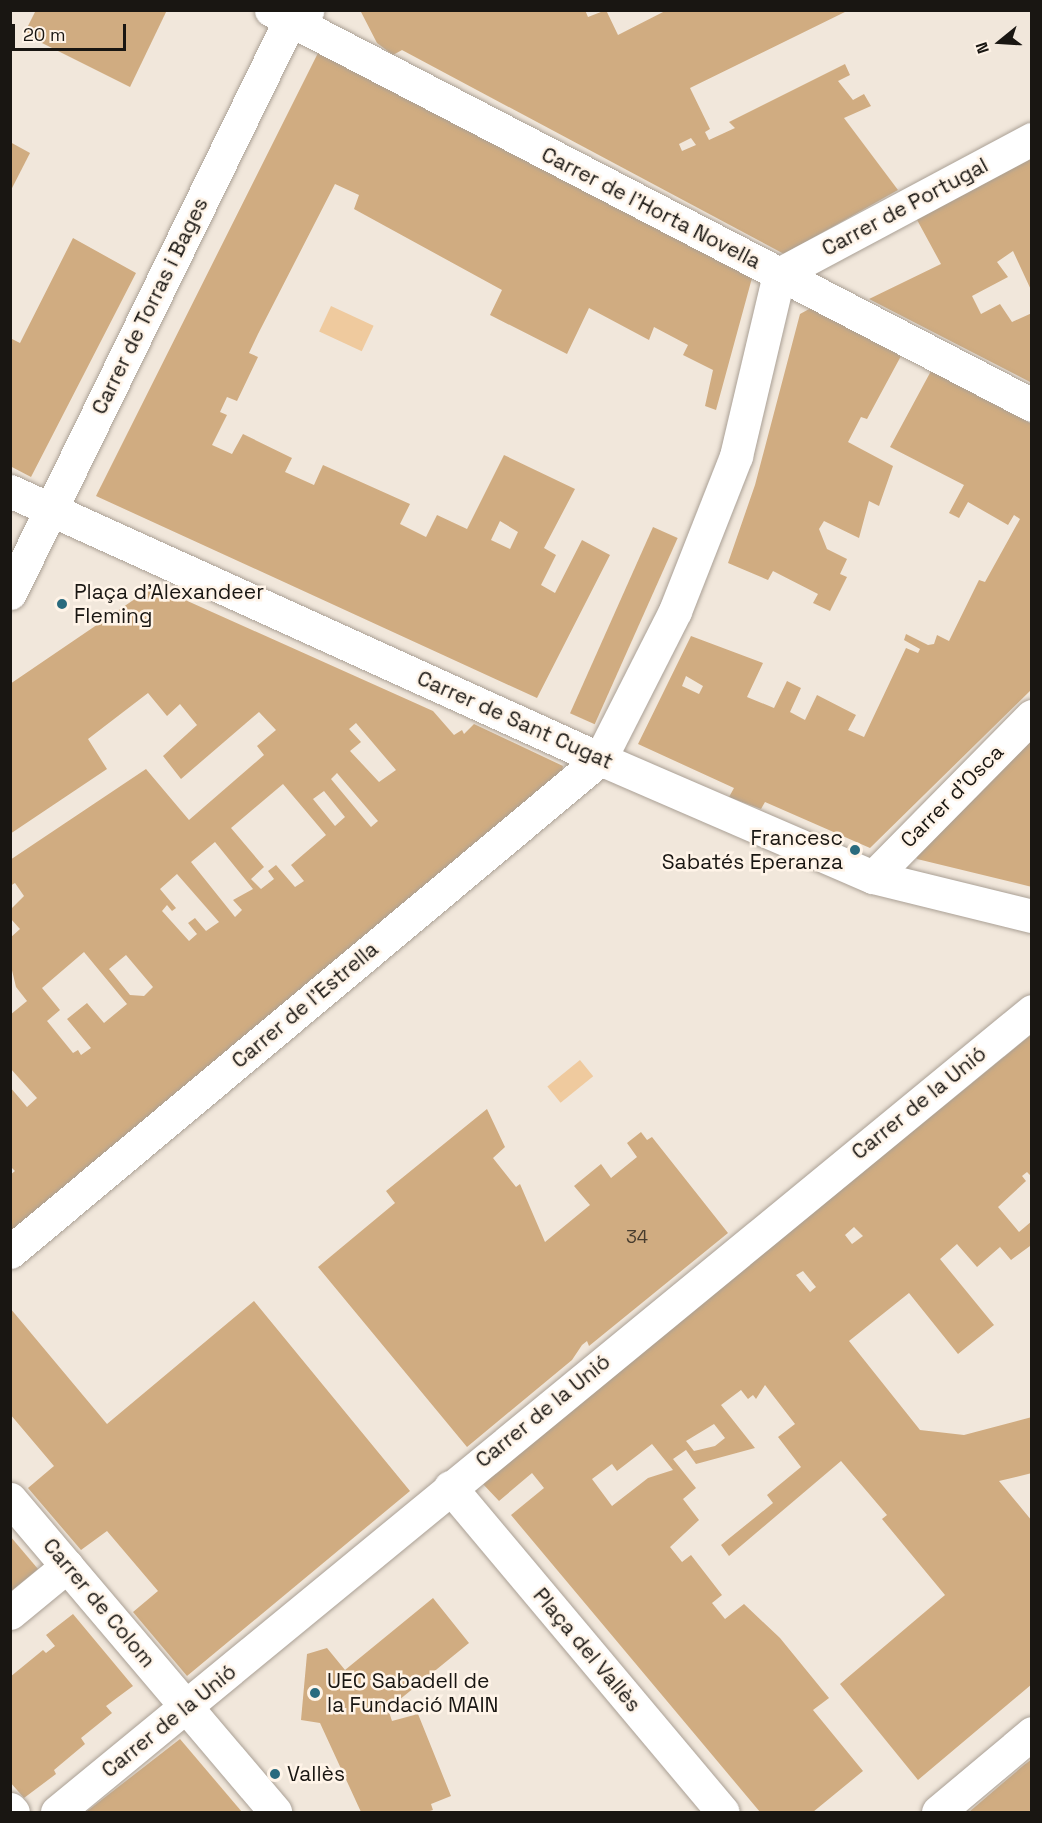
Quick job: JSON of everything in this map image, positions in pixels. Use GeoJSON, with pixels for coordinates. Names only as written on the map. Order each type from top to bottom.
{"type":"FeatureCollection","features":[{"type":"Feature","properties":{"kind":"street","name":"Carrer de l'Horta Novella"},"geometry":{"type":"LineString","coordinates":[[290,14],[779,274],[1032,405]]}},
{"type":"Feature","properties":{"kind":"street","name":"Carrer de Torras i Bages"},"geometry":{"type":"LineString","coordinates":[[10,592],[290,14]]}},
{"type":"Feature","properties":{"kind":"street","name":"Carrer de Portugal"},"geometry":{"type":"LineString","coordinates":[[779,274],[1032,139]]}},
{"type":"Feature","properties":{"kind":"street"},"geometry":{"type":"LineString","coordinates":[[600,759],[675,611],[736,456],[779,274]]}},
{"type":"Feature","properties":{"kind":"street","name":"Carrer de Sant Cugat"},"geometry":{"type":"LineString","coordinates":[[10,492],[600,759],[873,877],[1032,916]]}},
{"type":"Feature","properties":{"kind":"street","name":"Carrer d'Osca"},"geometry":{"type":"LineString","coordinates":[[873,877],[1032,716]]}},
{"type":"Feature","properties":{"kind":"street","name":"Carrer de l'Estrella"},"geometry":{"type":"LineString","coordinates":[[10,1252],[600,759]]}},
{"type":"Feature","properties":{"kind":"street","name":"Carrer de la Unió"},"geometry":{"type":"LineString","coordinates":[[57,1812],[188,1707],[450,1487],[1032,1011]]}},
{"type":"Feature","properties":{"kind":"street","name":"Plaça del Vallès"},"geometry":{"type":"LineString","coordinates":[[450,1487],[723,1812]]}},
{"type":"Feature","properties":{"kind":"street","name":"Carrer de Colom"},"geometry":{"type":"LineString","coordinates":[[10,1499],[188,1707]]}},
{"type":"Feature","properties":{"kind":"street"},"geometry":{"type":"LineString","coordinates":[[10,1613],[67,1566]]}},
{"type":"Feature","properties":{"kind":"street"},"geometry":{"type":"LineString","coordinates":[[188,1707],[275,1812]]}},
{"type":"Feature","properties":{"kind":"street"},"geometry":{"type":"LineString","coordinates":[[938,1812],[1032,1734]]}},
{"type":"Feature","properties":{"kind":"shaded area"},"geometry":{"type":"Polygon","coordinates":[[[331,306],[374,326],[362,351],[319,331],[331,306]]]}},
{"type":"Feature","properties":{"kind":"shaded area"},"geometry":{"type":"Polygon","coordinates":[[[580,1060],[593,1076],[561,1103],[547,1086],[580,1060]]]}},
{"type":"Feature","properties":{"kind":"building"},"geometry":{"type":"Polygon","coordinates":[[[36,10],[167,10],[130,87],[24,34],[36,10]]]}},
{"type":"Feature","properties":{"kind":"building"},"geometry":{"type":"Polygon","coordinates":[[[360,10],[585,10],[588,17],[606,10],[618,35],[667,10],[849,10],[690,88],[710,129],[705,132],[709,140],[735,128],[729,122],[845,64],[850,75],[838,81],[853,100],[864,94],[871,106],[844,118],[898,190],[784,254],[402,50],[393,55],[377,43],[360,10]],[[691,138],[679,144],[682,151],[696,145],[691,138]]]}},
{"type":"Feature","properties":{"kind":"building"},"geometry":{"type":"Polygon","coordinates":[[[318,53],[752,278],[716,410],[705,406],[713,370],[683,355],[688,345],[654,327],[649,340],[589,308],[567,354],[490,315],[502,290],[354,209],[359,195],[335,184],[258,334],[249,353],[258,357],[237,401],[227,397],[220,412],[227,415],[212,445],[232,454],[243,434],[292,458],[285,472],[314,485],[323,465],[410,504],[400,524],[426,537],[437,515],[467,529],[504,455],[575,489],[544,548],[556,555],[541,585],[555,593],[582,540],[610,555],[537,698],[96,496],[318,53]],[[500,521],[491,540],[510,549],[518,532],[500,521]]]}},
{"type":"Feature","properties":{"kind":"building"},"geometry":{"type":"Polygon","coordinates":[[[10,142],[30,153],[10,192],[10,142]]]}},
{"type":"Feature","properties":{"kind":"building"},"geometry":{"type":"Polygon","coordinates":[[[1032,155],[1032,292],[1013,251],[997,262],[1008,277],[972,296],[981,314],[1000,304],[1012,322],[1032,313],[1032,383],[869,299],[941,264],[916,218],[1032,155]]]}},
{"type":"Feature","properties":{"kind":"building"},"geometry":{"type":"Polygon","coordinates":[[[73,238],[136,273],[31,477],[10,466],[10,338],[20,343],[73,238]]]}},
{"type":"Feature","properties":{"kind":"building"},"geometry":{"type":"Polygon","coordinates":[[[811,308],[901,356],[867,419],[861,417],[848,442],[893,466],[879,506],[869,501],[859,538],[824,521],[819,529],[827,549],[847,559],[840,574],[847,577],[830,611],[813,603],[818,594],[773,571],[768,580],[728,563],[755,485],[800,314],[811,308]]]}},
{"type":"Feature","properties":{"kind":"building"},"geometry":{"type":"Polygon","coordinates":[[[931,371],[1032,424],[1032,689],[870,848],[765,802],[761,809],[729,797],[734,788],[638,744],[691,636],[763,663],[747,697],[774,708],[787,681],[801,688],[790,712],[805,720],[817,695],[856,715],[848,730],[864,737],[906,648],[918,653],[920,649],[904,640],[906,634],[928,645],[934,644],[937,635],[949,641],[979,580],[985,582],[1020,519],[1014,515],[1008,525],[968,502],[959,518],[949,513],[964,485],[890,447],[931,371]],[[686,676],[682,686],[699,694],[703,686],[686,676]]]}},
{"type":"Feature","properties":{"kind":"building"},"geometry":{"type":"Polygon","coordinates":[[[653,527],[678,538],[595,724],[570,713],[653,527]]]}},
{"type":"Feature","properties":{"kind":"building"},"geometry":{"type":"Polygon","coordinates":[[[154,586],[433,711],[454,735],[462,730],[464,734],[474,724],[563,766],[562,771],[10,1234],[10,1175],[15,1171],[10,1166],[10,1087],[27,1107],[37,1098],[10,1068],[10,1015],[27,1001],[16,987],[10,962],[10,938],[20,929],[10,918],[10,910],[24,896],[15,883],[10,886],[10,860],[146,769],[189,820],[264,755],[257,746],[276,730],[259,712],[181,779],[163,756],[197,725],[180,704],[167,716],[148,693],[88,739],[107,769],[10,834],[10,684],[154,586]],[[356,723],[349,729],[361,742],[350,751],[379,782],[396,770],[356,723]],[[337,773],[331,779],[371,827],[378,821],[337,773]],[[283,784],[231,828],[264,867],[251,879],[261,889],[274,879],[268,871],[276,865],[295,887],[304,881],[291,865],[326,835],[283,784]],[[324,791],[313,799],[335,826],[345,817],[324,791]],[[215,842],[191,862],[235,917],[242,910],[233,900],[253,889],[215,842]],[[177,874],[160,889],[176,908],[172,911],[167,905],[162,911],[189,941],[197,934],[188,923],[195,918],[206,931],[219,922],[177,874]],[[84,952],[42,988],[60,1010],[47,1021],[73,1053],[78,1050],[81,1055],[91,1048],[67,1019],[87,1003],[104,1023],[127,1004],[84,952]],[[126,955],[109,969],[130,995],[144,996],[153,987],[126,955]]]}},
{"type":"Feature","properties":{"kind":"building"},"geometry":{"type":"Polygon","coordinates":[[[1032,736],[1032,887],[917,859],[914,851],[1032,736]]]}},
{"type":"Feature","properties":{"kind":"building"},"geometry":{"type":"Polygon","coordinates":[[[1032,1034],[1032,1177],[1027,1172],[1022,1176],[1026,1181],[998,1207],[1019,1232],[1032,1221],[1032,1248],[1030,1246],[1011,1260],[1000,1247],[977,1267],[957,1244],[940,1259],[994,1325],[958,1354],[909,1293],[849,1341],[920,1430],[964,1435],[1032,1417],[1032,1473],[999,1481],[1032,1521],[1032,1684],[918,1780],[840,1684],[945,1595],[882,1519],[887,1515],[841,1461],[729,1556],[721,1545],[773,1503],[767,1495],[801,1467],[778,1437],[795,1424],[765,1385],[756,1399],[753,1395],[748,1399],[741,1390],[721,1405],[755,1448],[696,1464],[686,1450],[673,1459],[696,1488],[683,1499],[699,1520],[670,1547],[682,1562],[691,1555],[722,1595],[712,1603],[725,1619],[744,1604],[780,1638],[829,1698],[813,1710],[863,1771],[813,1812],[760,1812],[511,1515],[544,1488],[532,1473],[499,1501],[482,1483],[1032,1034]],[[854,1227],[845,1235],[852,1244],[863,1236],[854,1227]],[[803,1271],[796,1275],[810,1292],[816,1287],[803,1271]],[[714,1424],[686,1441],[694,1451],[715,1446],[725,1438],[714,1424]],[[652,1444],[617,1471],[612,1464],[592,1479],[612,1506],[648,1478],[673,1470],[652,1444]]]}},
{"type":"Feature","properties":{"kind":"building"},"geometry":{"type":"Polygon","coordinates":[[[487,1109],[505,1147],[493,1158],[516,1187],[520,1184],[545,1242],[590,1205],[574,1186],[601,1164],[611,1178],[637,1157],[627,1143],[641,1132],[647,1140],[652,1137],[728,1233],[589,1346],[587,1341],[582,1345],[572,1360],[467,1447],[318,1267],[395,1203],[386,1191],[487,1109]]]}},
{"type":"Feature","properties":{"kind":"building"},"geometry":{"type":"Polygon","coordinates":[[[254,1301],[410,1491],[187,1676],[133,1612],[158,1591],[107,1531],[81,1550],[28,1488],[54,1466],[10,1414],[10,1308],[107,1424],[254,1301]]]}},
{"type":"Feature","properties":{"kind":"building"},"geometry":{"type":"Polygon","coordinates":[[[10,1536],[38,1569],[10,1592],[10,1536]]]}},
{"type":"Feature","properties":{"kind":"building"},"geometry":{"type":"Polygon","coordinates":[[[433,1598],[469,1643],[388,1709],[392,1721],[418,1714],[451,1796],[431,1804],[433,1810],[426,1812],[361,1812],[320,1723],[301,1720],[307,1654],[327,1648],[345,1670],[433,1598]]]}},
{"type":"Feature","properties":{"kind":"building"},"geometry":{"type":"Polygon","coordinates":[[[73,1614],[133,1686],[106,1706],[112,1713],[81,1738],[85,1744],[54,1770],[56,1774],[24,1798],[10,1782],[10,1677],[43,1650],[46,1653],[55,1646],[46,1635],[73,1614]]]}},
{"type":"Feature","properties":{"kind":"building"},"geometry":{"type":"Polygon","coordinates":[[[180,1739],[242,1812],[86,1812],[180,1739]]]}},
{"type":"Feature","properties":{"kind":"building"},"geometry":{"type":"Polygon","coordinates":[[[1032,1759],[1032,1812],[969,1812],[1024,1765],[1032,1759]]]}},
{"type":"Feature","properties":{"kind":"place","name":"Plaça d'Alexandeer Fleming"},"geometry":{"type":"Point","coordinates":[62,604]}},
{"type":"Feature","properties":{"kind":"place","name":"Francesc Sabatés Eperanza"},"geometry":{"type":"Point","coordinates":[855,850]}},
{"type":"Feature","properties":{"kind":"place","name":"UEC Sabadell de la Fundació MAIN"},"geometry":{"type":"Point","coordinates":[315,1693]}},
{"type":"Feature","properties":{"kind":"place","name":"Vallès"},"geometry":{"type":"Point","coordinates":[275,1774]}}]}
